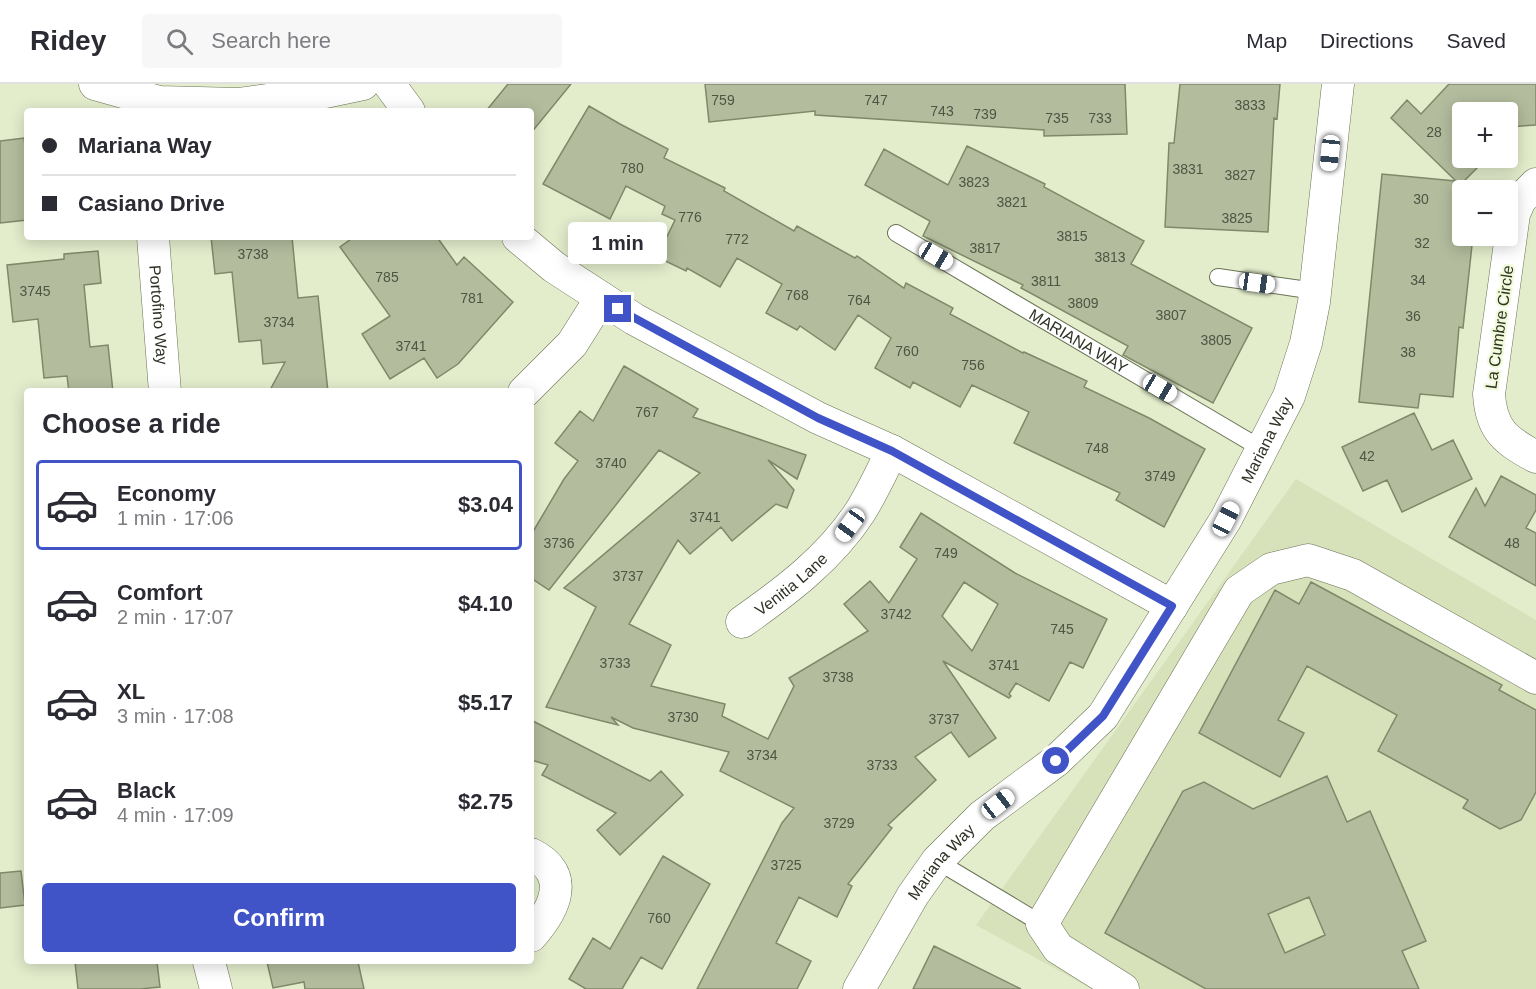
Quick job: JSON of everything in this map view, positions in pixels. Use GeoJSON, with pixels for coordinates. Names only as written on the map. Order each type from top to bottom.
{"type":"FeatureCollection","features":[{"type":"Feature","properties":{"kind":"street"},"geometry":{"type":"LineString","coordinates":[[95,84],[159,106],[238,104],[320,93],[363,84]]}},
{"type":"Feature","properties":{"kind":"street"},"geometry":{"type":"LineString","coordinates":[[389,84],[407,108]]}},
{"type":"Feature","properties":{"kind":"street","name":"Mariana Way"},"geometry":{"type":"LineString","coordinates":[[859,989],[913,895],[937,861],[982,816],[1056,761],[1103,716],[1226,519],[1292,385],[1306,343],[1315,291],[1338,84]]}},
{"type":"Feature","properties":{"kind":"street","name":"La Cumbre Circle"},"geometry":{"type":"LineString","coordinates":[[1536,184],[1520,200],[1514,214],[1489,394],[1492,416],[1502,435],[1514,446],[1536,457]]}},
{"type":"Feature","properties":{"kind":"street","name":"Portofino Way"},"geometry":{"type":"LineString","coordinates":[[153,240],[165,388]]}},
{"type":"Feature","properties":{"kind":"street"},"geometry":{"type":"LineString","coordinates":[[522,240],[554,267],[634,319],[818,418],[892,451],[1172,606]]}},
{"type":"Feature","properties":{"kind":"street"},"geometry":{"type":"LineString","coordinates":[[528,388],[572,344],[601,298]]}},
{"type":"Feature","properties":{"kind":"street","name":"Venitia Lane"},"geometry":{"type":"LineString","coordinates":[[742,622],[785,591],[840,540],[861,511],[892,451]]}},
{"type":"Feature","properties":{"kind":"street"},"geometry":{"type":"LineString","coordinates":[[1123,989],[1058,948],[1042,924],[1239,591],[1271,569],[1308,560],[1353,575],[1536,678]]}},
{"type":"Feature","properties":{"kind":"street"},"geometry":{"type":"LineString","coordinates":[[534,856],[551,868],[556,881],[555,895],[548,912],[534,932]]}},
{"type":"Feature","properties":{"kind":"street"},"geometry":{"type":"LineString","coordinates":[[210,964],[216,989]]}},
{"type":"Feature","properties":{"kind":"lane","name":"MARIANA WAY"},"geometry":{"type":"LineString","coordinates":[[896,232],[1262,448]]}},
{"type":"Feature","properties":{"kind":"lane"},"geometry":{"type":"LineString","coordinates":[[1218,277],[1315,291]]}},
{"type":"Feature","properties":{"kind":"lane"},"geometry":{"type":"LineString","coordinates":[[937,861],[1042,924]]}},
{"type":"Feature","properties":{"kind":"shaded area"},"geometry":{"type":"Polygon","coordinates":[[[1296,479],[1536,620],[1536,989],[1092,989],[976,925],[1296,479]]]}},
{"type":"Feature","properties":{"kind":"building"},"geometry":{"type":"Polygon","coordinates":[[[508,84],[571,84],[534,129],[534,108],[488,108],[508,84]]]}},
{"type":"Feature","properties":{"kind":"building"},"geometry":{"type":"Polygon","coordinates":[[[705,84],[1125,84],[1127,134],[1044,136],[1044,130],[815,115],[815,111],[709,122],[705,84]]]}},
{"type":"Feature","properties":{"kind":"building"},"geometry":{"type":"Polygon","coordinates":[[[1180,84],[1280,84],[1277,119],[1274,118],[1268,232],[1165,227],[1169,143],[1174,143],[1180,84]]]}},
{"type":"Feature","properties":{"kind":"building"},"geometry":{"type":"Polygon","coordinates":[[[1449,84],[1536,84],[1536,125],[1518,126],[1518,102],[1452,102],[1452,168],[1477,168],[1465,180],[1455,180],[1391,118],[1407,100],[1421,114],[1449,84]]]}},
{"type":"Feature","properties":{"kind":"building"},"geometry":{"type":"Polygon","coordinates":[[[589,106],[668,149],[664,158],[725,188],[724,191],[794,231],[797,226],[855,258],[857,256],[904,288],[906,283],[953,308],[950,314],[1023,353],[1087,381],[1084,387],[1149,418],[1205,449],[1164,527],[1116,500],[1120,493],[1014,443],[1029,412],[972,385],[960,407],[913,382],[910,388],[875,368],[891,338],[858,315],[835,350],[800,326],[797,330],[766,313],[782,284],[737,258],[720,287],[687,268],[686,271],[657,257],[675,220],[662,214],[665,206],[626,186],[610,219],[543,184],[589,106]]]}},
{"type":"Feature","properties":{"kind":"building"},"geometry":{"type":"Polygon","coordinates":[[[24,138],[24,220],[0,223],[0,141],[24,138]]]}},
{"type":"Feature","properties":{"kind":"building"},"geometry":{"type":"Polygon","coordinates":[[[967,146],[1045,184],[1044,187],[1144,241],[1131,264],[1252,328],[1213,403],[1123,355],[1128,346],[1021,288],[1023,285],[923,236],[930,221],[865,185],[884,149],[948,185],[967,146]]]}},
{"type":"Feature","properties":{"kind":"building"},"geometry":{"type":"Polygon","coordinates":[[[1382,174],[1452,181],[1452,246],[1472,246],[1463,328],[1459,327],[1453,397],[1420,394],[1418,408],[1359,402],[1382,174]]]}},
{"type":"Feature","properties":{"kind":"building"},"geometry":{"type":"Polygon","coordinates":[[[211,240],[292,240],[298,298],[318,296],[328,388],[271,388],[285,362],[263,364],[261,340],[239,342],[232,272],[215,274],[211,240]]]}},
{"type":"Feature","properties":{"kind":"building"},"geometry":{"type":"Polygon","coordinates":[[[350,240],[439,240],[457,265],[464,257],[513,302],[458,364],[437,378],[424,358],[390,379],[362,334],[390,316],[340,247],[350,240]]]}},
{"type":"Feature","properties":{"kind":"building"},"geometry":{"type":"Polygon","coordinates":[[[98,251],[101,283],[84,285],[90,347],[108,345],[113,388],[68,388],[67,376],[44,378],[38,319],[13,322],[7,265],[64,259],[64,254],[98,251]]]}},
{"type":"Feature","properties":{"kind":"building"},"geometry":{"type":"Polygon","coordinates":[[[624,366],[698,409],[693,417],[806,455],[797,479],[768,460],[794,490],[787,508],[776,504],[732,541],[721,527],[690,554],[678,540],[629,624],[671,645],[651,686],[725,704],[722,716],[768,739],[794,686],[789,678],[868,631],[844,604],[870,581],[889,603],[917,559],[900,547],[921,513],[1015,573],[1107,619],[1083,668],[1070,662],[1049,701],[1016,683],[1009,698],[943,661],[996,738],[969,757],[951,732],[915,757],[936,780],[888,825],[892,828],[848,884],[852,886],[837,917],[799,897],[776,943],[811,961],[797,989],[697,989],[782,823],[794,808],[720,771],[729,752],[633,728],[611,717],[618,725],[546,707],[596,607],[564,588],[700,473],[659,450],[549,590],[534,580],[534,530],[564,479],[578,461],[555,443],[580,411],[593,421],[624,366]],[[964,582],[942,616],[972,651],[998,604],[964,582]]]}},
{"type":"Feature","properties":{"kind":"building"},"geometry":{"type":"Polygon","coordinates":[[[1414,413],[1432,450],[1453,440],[1472,479],[1402,512],[1387,480],[1363,491],[1342,447],[1414,413]]]}},
{"type":"Feature","properties":{"kind":"building"},"geometry":{"type":"Polygon","coordinates":[[[1501,476],[1536,495],[1536,510],[1526,528],[1536,533],[1536,586],[1449,537],[1476,488],[1485,506],[1501,476]]]}},
{"type":"Feature","properties":{"kind":"building"},"geometry":{"type":"Polygon","coordinates":[[[1311,582],[1502,685],[1499,690],[1536,710],[1536,792],[1521,820],[1500,829],[1463,808],[1468,800],[1378,751],[1397,715],[1307,666],[1278,720],[1304,733],[1280,777],[1199,733],[1275,590],[1299,604],[1311,582]]]}},
{"type":"Feature","properties":{"kind":"building"},"geometry":{"type":"Polygon","coordinates":[[[534,722],[650,781],[661,771],[683,795],[620,855],[597,830],[616,813],[542,775],[548,765],[534,761],[534,722]]]}},
{"type":"Feature","properties":{"kind":"building"},"geometry":{"type":"Polygon","coordinates":[[[1327,776],[1347,822],[1370,811],[1426,941],[1402,951],[1419,989],[1206,989],[1105,933],[1183,791],[1204,782],[1253,809],[1327,776]],[[1309,897],[1268,914],[1285,953],[1325,935],[1309,897]]]}},
{"type":"Feature","properties":{"kind":"building"},"geometry":{"type":"Polygon","coordinates":[[[663,856],[710,884],[662,969],[641,957],[622,989],[586,989],[569,979],[593,938],[610,949],[663,856]]]}},
{"type":"Feature","properties":{"kind":"building"},"geometry":{"type":"Polygon","coordinates":[[[21,871],[24,905],[0,908],[0,873],[21,871]]]}},
{"type":"Feature","properties":{"kind":"building"},"geometry":{"type":"Polygon","coordinates":[[[934,946],[1021,989],[913,989],[934,946]]]}},
{"type":"Feature","properties":{"kind":"building"},"geometry":{"type":"Polygon","coordinates":[[[75,964],[157,964],[160,987],[78,989],[75,964]]]}},
{"type":"Feature","properties":{"kind":"building"},"geometry":{"type":"Polygon","coordinates":[[[267,964],[358,964],[364,989],[305,989],[304,982],[273,988],[267,964]]]}},
{"type":"Feature","properties":{"kind":"route"},"geometry":{"type":"LineString","coordinates":[[618,309],[818,418],[892,451],[1172,606],[1103,716],[1086,735],[1056,761]]}}]}
